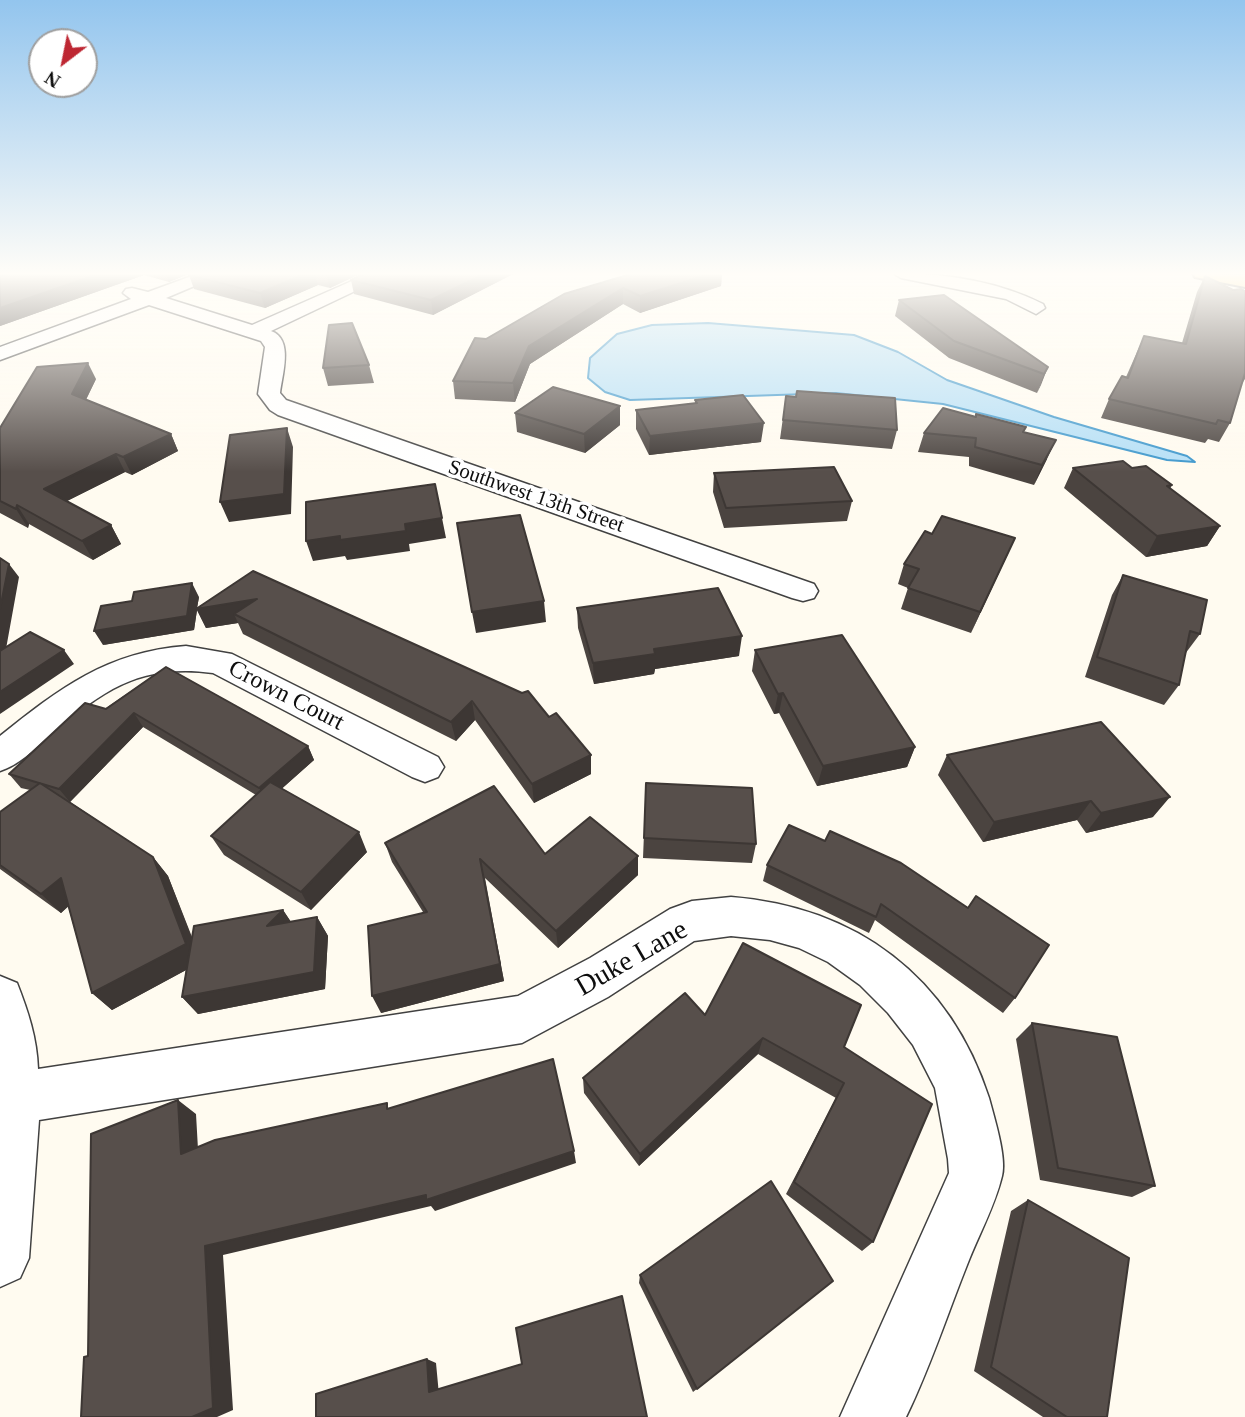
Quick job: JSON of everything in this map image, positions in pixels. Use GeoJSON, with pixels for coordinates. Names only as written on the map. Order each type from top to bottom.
{"type":"FeatureCollection","features":[{"type":"Feature","properties":{"kind":"street"},"geometry":{"type":"LineString","coordinates":[[0,354],[36,339]]}},
{"type":"Feature","properties":{"kind":"street","name":"Southwest 13th Street"},"geometry":{"type":"LineString","coordinates":[[270,339],[275,347],[269,387],[272,400],[286,410],[803,591]]}},
{"type":"Feature","properties":{"kind":"street","name":"Crown Court"},"geometry":{"type":"LineString","coordinates":[[0,757],[43,721],[109,674],[134,665],[184,657],[220,662],[425,766]]}},
{"type":"Feature","properties":{"kind":"street","name":"Duke Lane"},"geometry":{"type":"LineString","coordinates":[[14,1098],[522,1019],[577,991],[690,921],[734,916],[765,919],[825,937],[882,974],[929,1028],[948,1061],[973,1136],[976,1174],[872,1417]]}},
{"type":"Feature","properties":{"kind":"street"},"geometry":{"type":"LineString","coordinates":[[0,999],[13,1038],[14,1098],[0,1258]]}},
{"type":"Feature","properties":{"kind":"water"},"geometry":{"type":"Polygon","coordinates":[[[611,339],[865,339],[898,352],[947,380],[1054,417],[1187,456],[1195,462],[1167,460],[943,404],[836,393],[630,400],[605,392],[588,378],[590,358],[611,339]]]}},
{"type":"Feature","properties":{"kind":"building"},"geometry":{"type":"Polygon","coordinates":[[[327,339],[359,339],[369,365],[323,368],[327,339]]]}},
{"type":"Feature","properties":{"kind":"building"},"geometry":{"type":"Polygon","coordinates":[[[474,339],[540,339],[529,346],[513,383],[453,381],[474,339]]]}},
{"type":"Feature","properties":{"kind":"building"},"geometry":{"type":"Polygon","coordinates":[[[951,339],[1008,339],[1048,367],[1044,374],[951,339]]]}},
{"type":"Feature","properties":{"kind":"building"},"geometry":{"type":"Polygon","coordinates":[[[1143,339],[1186,344],[1187,339],[1245,339],[1245,373],[1230,423],[1218,420],[1216,424],[1109,399],[1122,376],[1128,378],[1143,339]]]}},
{"type":"Feature","properties":{"kind":"building"},"geometry":{"type":"Polygon","coordinates":[[[88,363],[72,394],[171,434],[123,457],[116,454],[44,489],[111,525],[82,541],[17,505],[16,509],[0,501],[0,428],[37,367],[88,363]]]}},
{"type":"Feature","properties":{"kind":"building"},"geometry":{"type":"Polygon","coordinates":[[[553,387],[620,406],[584,434],[515,413],[553,387]]]}},
{"type":"Feature","properties":{"kind":"building"},"geometry":{"type":"Polygon","coordinates":[[[797,391],[895,398],[897,430],[783,420],[786,396],[796,397],[797,391]]]}},
{"type":"Feature","properties":{"kind":"building"},"geometry":{"type":"Polygon","coordinates":[[[743,395],[764,423],[650,436],[636,410],[697,403],[695,400],[743,395]]]}},
{"type":"Feature","properties":{"kind":"building"},"geometry":{"type":"Polygon","coordinates":[[[943,408],[1026,427],[1023,432],[1056,440],[1042,465],[975,447],[976,438],[924,433],[943,408]]]}},
{"type":"Feature","properties":{"kind":"building"},"geometry":{"type":"Polygon","coordinates":[[[287,428],[284,494],[220,502],[230,435],[287,428]]]}},
{"type":"Feature","properties":{"kind":"building"},"geometry":{"type":"Polygon","coordinates":[[[1123,461],[1132,468],[1146,466],[1172,485],[1167,486],[1220,526],[1157,536],[1073,468],[1123,461]]]}},
{"type":"Feature","properties":{"kind":"building"},"geometry":{"type":"Polygon","coordinates":[[[834,467],[852,501],[726,508],[714,473],[834,467]]]}},
{"type":"Feature","properties":{"kind":"building"},"geometry":{"type":"Polygon","coordinates":[[[435,484],[442,518],[405,524],[406,531],[340,540],[340,536],[306,541],[306,502],[435,484]]]}},
{"type":"Feature","properties":{"kind":"building"},"geometry":{"type":"Polygon","coordinates":[[[520,515],[544,601],[472,612],[457,523],[520,515]]]}},
{"type":"Feature","properties":{"kind":"building"},"geometry":{"type":"Polygon","coordinates":[[[942,516],[1015,538],[980,612],[908,588],[919,569],[904,564],[925,531],[932,534],[942,516]]]}},
{"type":"Feature","properties":{"kind":"building"},"geometry":{"type":"Polygon","coordinates":[[[0,558],[9,564],[0,609],[0,558]]]}},
{"type":"Feature","properties":{"kind":"building"},"geometry":{"type":"Polygon","coordinates":[[[253,571],[522,693],[528,691],[549,717],[556,713],[591,755],[532,784],[472,701],[451,722],[234,614],[257,599],[196,609],[253,571]]]}},
{"type":"Feature","properties":{"kind":"building"},"geometry":{"type":"Polygon","coordinates":[[[1123,575],[1207,600],[1200,634],[1190,631],[1179,685],[1097,657],[1123,575]]]}},
{"type":"Feature","properties":{"kind":"building"},"geometry":{"type":"Polygon","coordinates":[[[192,583],[187,616],[94,631],[101,606],[132,601],[134,592],[192,583]]]}},
{"type":"Feature","properties":{"kind":"building"},"geometry":{"type":"Polygon","coordinates":[[[718,588],[742,636],[654,649],[655,654],[593,663],[577,608],[718,588]]]}},
{"type":"Feature","properties":{"kind":"building"},"geometry":{"type":"Polygon","coordinates":[[[30,632],[64,650],[0,692],[0,651],[30,632]]]}},
{"type":"Feature","properties":{"kind":"building"},"geometry":{"type":"Polygon","coordinates":[[[842,635],[915,747],[823,766],[783,693],[778,694],[755,650],[842,635]]]}},
{"type":"Feature","properties":{"kind":"building"},"geometry":{"type":"Polygon","coordinates":[[[166,667],[308,746],[259,788],[134,713],[59,789],[9,774],[85,703],[106,709],[166,667]]]}},
{"type":"Feature","properties":{"kind":"building"},"geometry":{"type":"Polygon","coordinates":[[[1101,722],[1170,797],[1101,813],[1091,801],[994,822],[947,755],[1101,722]]]}},
{"type":"Feature","properties":{"kind":"building"},"geometry":{"type":"Polygon","coordinates":[[[270,782],[359,832],[301,892],[211,836],[270,782]]]}},
{"type":"Feature","properties":{"kind":"building"},"geometry":{"type":"Polygon","coordinates":[[[40,783],[153,857],[186,944],[92,993],[61,878],[41,894],[0,865],[0,812],[40,783]]]}},
{"type":"Feature","properties":{"kind":"building"},"geometry":{"type":"Polygon","coordinates":[[[646,783],[752,788],[756,844],[644,838],[646,783]]]}},
{"type":"Feature","properties":{"kind":"building"},"geometry":{"type":"Polygon","coordinates":[[[494,786],[545,854],[590,817],[638,856],[556,931],[480,859],[500,964],[372,996],[368,926],[427,912],[385,843],[494,786]]]}},
{"type":"Feature","properties":{"kind":"building"},"geometry":{"type":"Polygon","coordinates":[[[789,825],[825,841],[830,831],[901,863],[968,908],[976,896],[1049,945],[1015,998],[881,904],[876,917],[767,865],[789,825]]]}},
{"type":"Feature","properties":{"kind":"building"},"geometry":{"type":"Polygon","coordinates":[[[283,910],[267,926],[317,917],[314,972],[182,997],[194,926],[283,910]]]}},
{"type":"Feature","properties":{"kind":"building"},"geometry":{"type":"Polygon","coordinates":[[[743,943],[861,1005],[844,1047],[932,1104],[873,1242],[794,1182],[844,1083],[763,1038],[640,1154],[583,1078],[685,993],[705,1015],[743,943]]]}},
{"type":"Feature","properties":{"kind":"building"},"geometry":{"type":"Polygon","coordinates":[[[1032,1023],[1117,1037],[1155,1186],[1058,1168],[1032,1023]]]}},
{"type":"Feature","properties":{"kind":"building"},"geometry":{"type":"Polygon","coordinates":[[[553,1059],[574,1151],[426,1200],[426,1195],[205,1246],[213,1408],[192,1417],[81,1417],[84,1357],[88,1356],[91,1134],[178,1100],[181,1154],[215,1140],[387,1103],[387,1109],[553,1059]]]}},
{"type":"Feature","properties":{"kind":"building"},"geometry":{"type":"Polygon","coordinates":[[[771,1181],[833,1281],[697,1389],[640,1275],[771,1181]]]}},
{"type":"Feature","properties":{"kind":"building"},"geometry":{"type":"Polygon","coordinates":[[[1028,1200],[1129,1258],[1107,1417],[1067,1417],[991,1367],[1028,1200]]]}},
{"type":"Feature","properties":{"kind":"building"},"geometry":{"type":"Polygon","coordinates":[[[622,1296],[647,1417],[316,1417],[316,1394],[427,1359],[429,1392],[522,1364],[516,1328],[622,1296]]]}}]}
